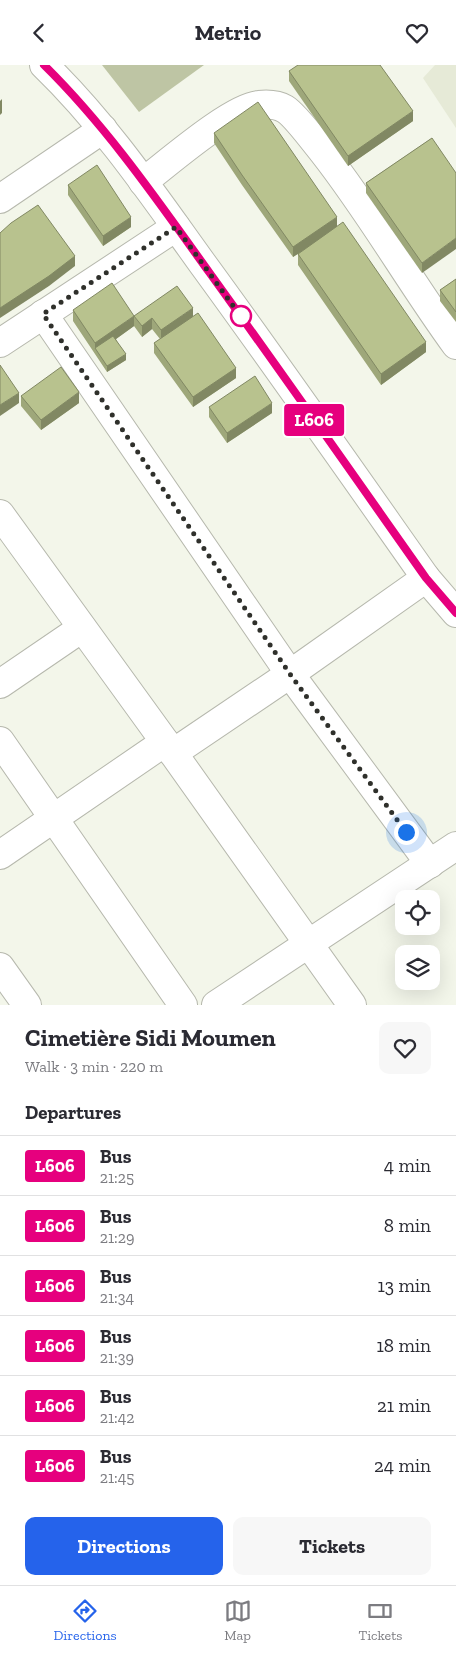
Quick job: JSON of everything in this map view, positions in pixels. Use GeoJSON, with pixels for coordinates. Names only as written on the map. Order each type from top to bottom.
{"type":"FeatureCollection","features":[{"type":"Feature","properties":{"kind":"street"},"geometry":{"type":"LineString","coordinates":[[44,65],[66,87],[144,181],[426,578],[456,613]]}},
{"type":"Feature","properties":{"kind":"street"},"geometry":{"type":"LineString","coordinates":[[144,181],[225,120],[244,109],[258,105],[272,105],[286,109],[307,132],[348,184],[456,345]]}},
{"type":"Feature","properties":{"kind":"street"},"geometry":{"type":"LineString","coordinates":[[0,199],[102,129]]}},
{"type":"Feature","properties":{"kind":"street"},"geometry":{"type":"LineString","coordinates":[[0,343],[176,227]]}},
{"type":"Feature","properties":{"kind":"street"},"geometry":{"type":"LineString","coordinates":[[43,314],[290,674],[430,864]]}},
{"type":"Feature","properties":{"kind":"street"},"geometry":{"type":"LineString","coordinates":[[0,514],[352,1005]]}},
{"type":"Feature","properties":{"kind":"street"},"geometry":{"type":"LineString","coordinates":[[0,855],[54,818],[290,674],[426,578]]}},
{"type":"Feature","properties":{"kind":"street"},"geometry":{"type":"LineString","coordinates":[[0,684],[82,628]]}},
{"type":"Feature","properties":{"kind":"street"},"geometry":{"type":"LineString","coordinates":[[0,741],[183,1005]]}},
{"type":"Feature","properties":{"kind":"street"},"geometry":{"type":"LineString","coordinates":[[216,1005],[456,846]]}},
{"type":"Feature","properties":{"kind":"street"},"geometry":{"type":"LineString","coordinates":[[0,967],[27,1005]]}},
{"type":"Feature","properties":{"kind":"shaded area"},"geometry":{"type":"Polygon","coordinates":[[[435,65],[456,65],[456,128],[423,78],[435,65]]]}},
{"type":"Feature","properties":{"kind":"green space"},"geometry":{"type":"Polygon","coordinates":[[[102,65],[204,65],[139,112],[102,65]]]}},
{"type":"Feature","properties":{"kind":"building"},"geometry":{"type":"Polygon","coordinates":[[[298,65],[380,65],[413,111],[348,156],[289,71],[298,65]]]}},
{"type":"Feature","properties":{"kind":"building"},"geometry":{"type":"Polygon","coordinates":[[[258,102],[337,217],[293,247],[214,133],[258,102]]]}},
{"type":"Feature","properties":{"kind":"building"},"geometry":{"type":"Polygon","coordinates":[[[432,138],[456,173],[456,238],[422,263],[366,183],[432,138]]]}},
{"type":"Feature","properties":{"kind":"building"},"geometry":{"type":"Polygon","coordinates":[[[97,165],[131,217],[103,236],[68,185],[97,165]]]}},
{"type":"Feature","properties":{"kind":"building"},"geometry":{"type":"Polygon","coordinates":[[[38,205],[75,256],[49,276],[0,308],[0,233],[11,223],[38,205]]]}},
{"type":"Feature","properties":{"kind":"building"},"geometry":{"type":"Polygon","coordinates":[[[343,222],[426,342],[381,374],[298,254],[343,222]]]}},
{"type":"Feature","properties":{"kind":"building"},"geometry":{"type":"Polygon","coordinates":[[[456,279],[456,312],[440,290],[456,279]]]}},
{"type":"Feature","properties":{"kind":"building"},"geometry":{"type":"Polygon","coordinates":[[[112,283],[134,316],[95,343],[73,310],[112,283]]]}},
{"type":"Feature","properties":{"kind":"building"},"geometry":{"type":"Polygon","coordinates":[[[177,286],[193,308],[161,330],[152,318],[142,326],[134,316],[177,286]]]}},
{"type":"Feature","properties":{"kind":"building"},"geometry":{"type":"Polygon","coordinates":[[[198,313],[236,368],[193,397],[154,343],[198,313]]]}},
{"type":"Feature","properties":{"kind":"building"},"geometry":{"type":"Polygon","coordinates":[[[113,336],[126,354],[107,366],[95,348],[113,336]]]}},
{"type":"Feature","properties":{"kind":"building"},"geometry":{"type":"Polygon","coordinates":[[[0,365],[19,393],[0,405],[0,365]]]}},
{"type":"Feature","properties":{"kind":"building"},"geometry":{"type":"Polygon","coordinates":[[[61,367],[79,392],[41,420],[21,396],[61,367]]]}},
{"type":"Feature","properties":{"kind":"building"},"geometry":{"type":"Polygon","coordinates":[[[255,376],[272,403],[227,433],[209,407],[255,376]]]}},
{"type":"Feature","properties":{"kind":"bus line","name":"L606"},"geometry":{"type":"LineString","coordinates":[[44,65],[66,87],[144,181],[426,578],[456,613]]}},
{"type":"Feature","properties":{"kind":"route"},"geometry":{"type":"LineString","coordinates":[[241,316],[242,318],[176,227],[43,314],[290,674],[406,832]]}}]}
